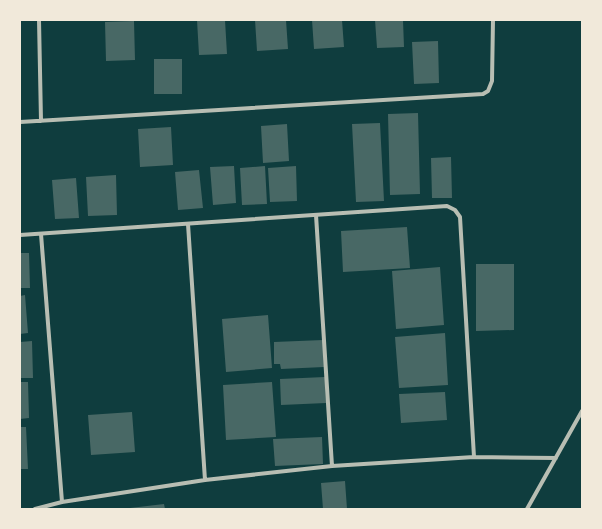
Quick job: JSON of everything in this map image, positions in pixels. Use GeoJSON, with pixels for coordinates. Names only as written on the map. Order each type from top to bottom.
{"type":"FeatureCollection","features":[{"type":"Feature","properties":{"kind":"street"},"geometry":{"type":"LineString","coordinates":[[39,20],[41,121]]}},
{"type":"Feature","properties":{"kind":"street"},"geometry":{"type":"LineString","coordinates":[[20,122],[483,94],[488,91],[492,81],[493,20]]}},
{"type":"Feature","properties":{"kind":"street"},"geometry":{"type":"LineString","coordinates":[[20,235],[447,206],[455,210],[460,217],[474,457]]}},
{"type":"Feature","properties":{"kind":"street"},"geometry":{"type":"LineString","coordinates":[[316,215],[332,466]]}},
{"type":"Feature","properties":{"kind":"street"},"geometry":{"type":"LineString","coordinates":[[188,224],[205,480]]}},
{"type":"Feature","properties":{"kind":"street"},"geometry":{"type":"LineString","coordinates":[[41,234],[62,502]]}},
{"type":"Feature","properties":{"kind":"street"},"geometry":{"type":"LineString","coordinates":[[527,509],[582,411]]}},
{"type":"Feature","properties":{"kind":"street"},"geometry":{"type":"LineString","coordinates":[[35,509],[62,502],[205,480],[332,466],[474,457],[556,458]]}},
{"type":"Feature","properties":{"kind":"building"},"geometry":{"type":"Polygon","coordinates":[[[197,20],[225,20],[227,54],[199,55],[197,20]]]}},
{"type":"Feature","properties":{"kind":"building"},"geometry":{"type":"Polygon","coordinates":[[[255,20],[286,20],[288,49],[257,51],[255,20]]]}},
{"type":"Feature","properties":{"kind":"building"},"geometry":{"type":"Polygon","coordinates":[[[312,20],[342,20],[344,47],[314,49],[312,20]]]}},
{"type":"Feature","properties":{"kind":"building"},"geometry":{"type":"Polygon","coordinates":[[[375,20],[403,20],[404,47],[377,48],[375,20]]]}},
{"type":"Feature","properties":{"kind":"building"},"geometry":{"type":"Polygon","coordinates":[[[134,21],[135,60],[106,61],[105,22],[134,21]]]}},
{"type":"Feature","properties":{"kind":"building"},"geometry":{"type":"Polygon","coordinates":[[[438,41],[439,83],[414,84],[412,42],[438,41]]]}},
{"type":"Feature","properties":{"kind":"building"},"geometry":{"type":"Polygon","coordinates":[[[154,59],[182,59],[182,94],[154,94],[154,59]]]}},
{"type":"Feature","properties":{"kind":"building"},"geometry":{"type":"Polygon","coordinates":[[[418,113],[420,194],[390,195],[388,114],[418,113]]]}},
{"type":"Feature","properties":{"kind":"building"},"geometry":{"type":"Polygon","coordinates":[[[380,123],[384,201],[356,202],[352,124],[380,123]]]}},
{"type":"Feature","properties":{"kind":"building"},"geometry":{"type":"Polygon","coordinates":[[[287,124],[289,161],[263,163],[261,126],[287,124]]]}},
{"type":"Feature","properties":{"kind":"building"},"geometry":{"type":"Polygon","coordinates":[[[171,127],[173,165],[140,167],[138,129],[171,127]]]}},
{"type":"Feature","properties":{"kind":"building"},"geometry":{"type":"Polygon","coordinates":[[[451,157],[452,198],[432,198],[431,158],[451,157]]]}},
{"type":"Feature","properties":{"kind":"building"},"geometry":{"type":"Polygon","coordinates":[[[234,166],[236,203],[213,205],[210,167],[234,166]]]}},
{"type":"Feature","properties":{"kind":"building"},"geometry":{"type":"Polygon","coordinates":[[[265,166],[267,204],[242,205],[240,168],[265,166]]]}},
{"type":"Feature","properties":{"kind":"building"},"geometry":{"type":"Polygon","coordinates":[[[296,166],[297,201],[270,202],[268,168],[296,166]]]}},
{"type":"Feature","properties":{"kind":"building"},"geometry":{"type":"Polygon","coordinates":[[[199,170],[203,208],[178,210],[175,172],[199,170]]]}},
{"type":"Feature","properties":{"kind":"building"},"geometry":{"type":"Polygon","coordinates":[[[116,175],[117,215],[88,216],[86,177],[116,175]]]}},
{"type":"Feature","properties":{"kind":"building"},"geometry":{"type":"Polygon","coordinates":[[[76,178],[79,218],[55,219],[52,180],[76,178]]]}},
{"type":"Feature","properties":{"kind":"building"},"geometry":{"type":"Polygon","coordinates":[[[407,227],[410,268],[343,272],[341,231],[407,227]]]}},
{"type":"Feature","properties":{"kind":"building"},"geometry":{"type":"Polygon","coordinates":[[[20,253],[29,253],[30,288],[20,288],[20,253]]]}},
{"type":"Feature","properties":{"kind":"building"},"geometry":{"type":"Polygon","coordinates":[[[476,264],[514,264],[514,330],[476,331],[476,264]]]}},
{"type":"Feature","properties":{"kind":"building"},"geometry":{"type":"Polygon","coordinates":[[[440,267],[444,325],[396,329],[392,271],[440,267]]]}},
{"type":"Feature","properties":{"kind":"building"},"geometry":{"type":"Polygon","coordinates":[[[25,295],[28,333],[20,334],[20,296],[25,295]]]}},
{"type":"Feature","properties":{"kind":"building"},"geometry":{"type":"Polygon","coordinates":[[[268,315],[272,368],[226,372],[222,319],[268,315]]]}},
{"type":"Feature","properties":{"kind":"building"},"geometry":{"type":"Polygon","coordinates":[[[445,333],[448,385],[399,388],[395,337],[445,333]]]}},
{"type":"Feature","properties":{"kind":"building"},"geometry":{"type":"Polygon","coordinates":[[[323,340],[324,367],[281,369],[280,364],[274,364],[274,342],[323,340]]]}},
{"type":"Feature","properties":{"kind":"building"},"geometry":{"type":"Polygon","coordinates":[[[32,341],[33,378],[20,378],[20,342],[32,341]]]}},
{"type":"Feature","properties":{"kind":"building"},"geometry":{"type":"Polygon","coordinates":[[[325,377],[326,403],[281,405],[280,379],[325,377]]]}},
{"type":"Feature","properties":{"kind":"building"},"geometry":{"type":"Polygon","coordinates":[[[20,382],[28,382],[29,418],[20,419],[20,382]]]}},
{"type":"Feature","properties":{"kind":"building"},"geometry":{"type":"Polygon","coordinates":[[[272,382],[276,437],[226,440],[223,385],[272,382]]]}},
{"type":"Feature","properties":{"kind":"building"},"geometry":{"type":"Polygon","coordinates":[[[445,392],[447,420],[401,423],[399,394],[445,392]]]}},
{"type":"Feature","properties":{"kind":"building"},"geometry":{"type":"Polygon","coordinates":[[[132,412],[135,452],[91,455],[88,415],[132,412]]]}},
{"type":"Feature","properties":{"kind":"building"},"geometry":{"type":"Polygon","coordinates":[[[20,427],[26,427],[28,469],[20,469],[20,427]]]}},
{"type":"Feature","properties":{"kind":"building"},"geometry":{"type":"Polygon","coordinates":[[[322,437],[323,464],[275,466],[273,439],[322,437]]]}},
{"type":"Feature","properties":{"kind":"building"},"geometry":{"type":"Polygon","coordinates":[[[345,481],[347,509],[323,509],[321,483],[345,481]]]}},
{"type":"Feature","properties":{"kind":"building"},"geometry":{"type":"Polygon","coordinates":[[[164,504],[165,509],[130,509],[130,508],[164,504]]]}}]}
